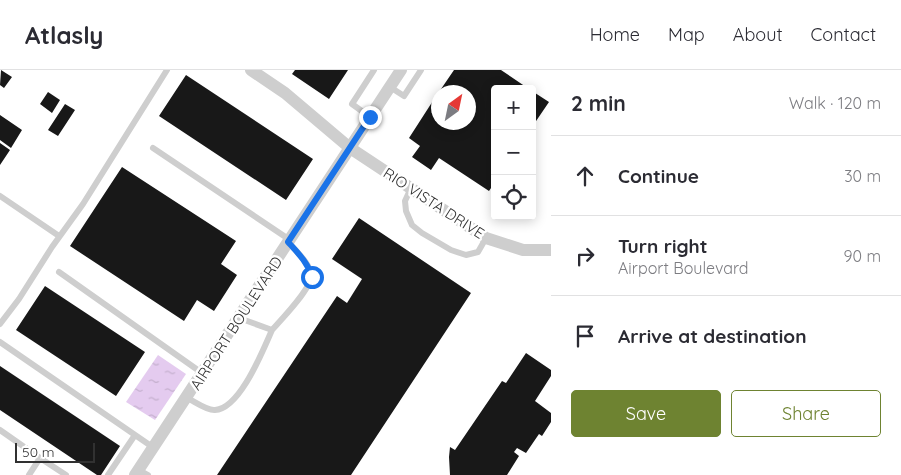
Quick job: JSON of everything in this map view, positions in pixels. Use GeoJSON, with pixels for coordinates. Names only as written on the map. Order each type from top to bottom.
{"type":"FeatureCollection","features":[{"type":"Feature","properties":{"kind":"street","name":"AIRPORT BOULEVARD"},"geometry":{"type":"LineString","coordinates":[[141,473],[154,448],[202,373],[401,70]]}},
{"type":"Feature","properties":{"kind":"street","name":"RIO VISTA DRIVE"},"geometry":{"type":"LineString","coordinates":[[254,71],[285,93],[350,148],[486,238],[523,250],[551,250]]}},
{"type":"Feature","properties":{"kind":"lane"},"geometry":{"type":"LineString","coordinates":[[0,324],[19,299],[59,236],[83,204],[168,70]]}},
{"type":"Feature","properties":{"kind":"lane"},"geometry":{"type":"LineString","coordinates":[[370,117],[352,104],[374,70]]}},
{"type":"Feature","properties":{"kind":"lane"},"geometry":{"type":"LineString","coordinates":[[390,87],[404,96],[421,70]]}},
{"type":"Feature","properties":{"kind":"lane"},"geometry":{"type":"LineString","coordinates":[[153,148],[289,241],[310,269],[312,277],[306,290],[272,330],[260,360],[234,400],[223,409],[212,411],[187,398]]}},
{"type":"Feature","properties":{"kind":"lane"},"geometry":{"type":"LineString","coordinates":[[411,188],[405,201],[406,211],[412,225],[422,233],[451,250],[466,255],[478,252],[486,238]]}},
{"type":"Feature","properties":{"kind":"lane"},"geometry":{"type":"LineString","coordinates":[[0,196],[59,236]]}},
{"type":"Feature","properties":{"kind":"lane"},"geometry":{"type":"LineString","coordinates":[[59,272],[202,373]]}},
{"type":"Feature","properties":{"kind":"lane"},"geometry":{"type":"LineString","coordinates":[[239,318],[272,330]]}},
{"type":"Feature","properties":{"kind":"lane"},"geometry":{"type":"LineString","coordinates":[[0,342],[154,448]]}},
{"type":"Feature","properties":{"kind":"lane"},"geometry":{"type":"LineString","coordinates":[[0,430],[66,475]]}},
{"type":"Feature","properties":{"kind":"lane"},"geometry":{"type":"LineString","coordinates":[[108,475],[135,435]]}},
{"type":"Feature","properties":{"kind":"lane"},"geometry":{"type":"LineString","coordinates":[[29,475],[40,458]]}},
{"type":"Feature","properties":{"kind":"water"},"geometry":{"type":"Polygon","coordinates":[[[158,355],[186,374],[155,420],[126,402],[158,355]]]}},
{"type":"Feature","properties":{"kind":"building"},"geometry":{"type":"Polygon","coordinates":[[[1,70],[12,77],[4,88],[0,85],[1,70]]]}},
{"type":"Feature","properties":{"kind":"building"},"geometry":{"type":"Polygon","coordinates":[[[295,70],[348,70],[329,99],[292,74],[295,70]]]}},
{"type":"Feature","properties":{"kind":"building"},"geometry":{"type":"Polygon","coordinates":[[[454,70],[501,70],[523,85],[491,85],[491,188],[489,191],[439,158],[431,170],[412,157],[420,146],[409,138],[431,104],[431,130],[476,130],[476,85],[444,85],[454,70]]]}},
{"type":"Feature","properties":{"kind":"building"},"geometry":{"type":"Polygon","coordinates":[[[186,75],[313,159],[286,200],[159,116],[186,75]]]}},
{"type":"Feature","properties":{"kind":"building"},"geometry":{"type":"Polygon","coordinates":[[[48,92],[60,100],[52,113],[40,104],[48,92]]]}},
{"type":"Feature","properties":{"kind":"building"},"geometry":{"type":"Polygon","coordinates":[[[536,94],[549,102],[536,121],[536,94]]]}},
{"type":"Feature","properties":{"kind":"building"},"geometry":{"type":"Polygon","coordinates":[[[65,104],[75,110],[58,136],[48,130],[65,104]]]}},
{"type":"Feature","properties":{"kind":"building"},"geometry":{"type":"Polygon","coordinates":[[[0,115],[22,130],[11,148],[0,140],[0,115]]]}},
{"type":"Feature","properties":{"kind":"building"},"geometry":{"type":"Polygon","coordinates":[[[0,143],[10,150],[0,165],[0,143]]]}},
{"type":"Feature","properties":{"kind":"building"},"geometry":{"type":"Polygon","coordinates":[[[122,167],[236,241],[221,264],[237,275],[214,311],[197,300],[184,321],[70,246],[122,167]]]}},
{"type":"Feature","properties":{"kind":"building"},"geometry":{"type":"Polygon","coordinates":[[[359,218],[471,293],[351,475],[217,475],[337,296],[347,303],[362,279],[332,259],[359,218]]]}},
{"type":"Feature","properties":{"kind":"building"},"geometry":{"type":"Polygon","coordinates":[[[45,286],[145,352],[116,396],[16,330],[45,286]]]}},
{"type":"Feature","properties":{"kind":"building"},"geometry":{"type":"Polygon","coordinates":[[[526,353],[551,370],[551,376],[535,401],[551,413],[551,422],[542,436],[539,434],[526,453],[517,448],[514,452],[519,456],[507,475],[450,475],[450,447],[455,450],[502,381],[506,383],[526,353]]]}},
{"type":"Feature","properties":{"kind":"building"},"geometry":{"type":"Polygon","coordinates":[[[0,366],[120,446],[101,475],[97,475],[0,410],[0,366]]]}},
{"type":"Feature","properties":{"kind":"route"},"geometry":{"type":"LineString","coordinates":[[312,277],[310,269],[288,242],[370,117]]}}]}
